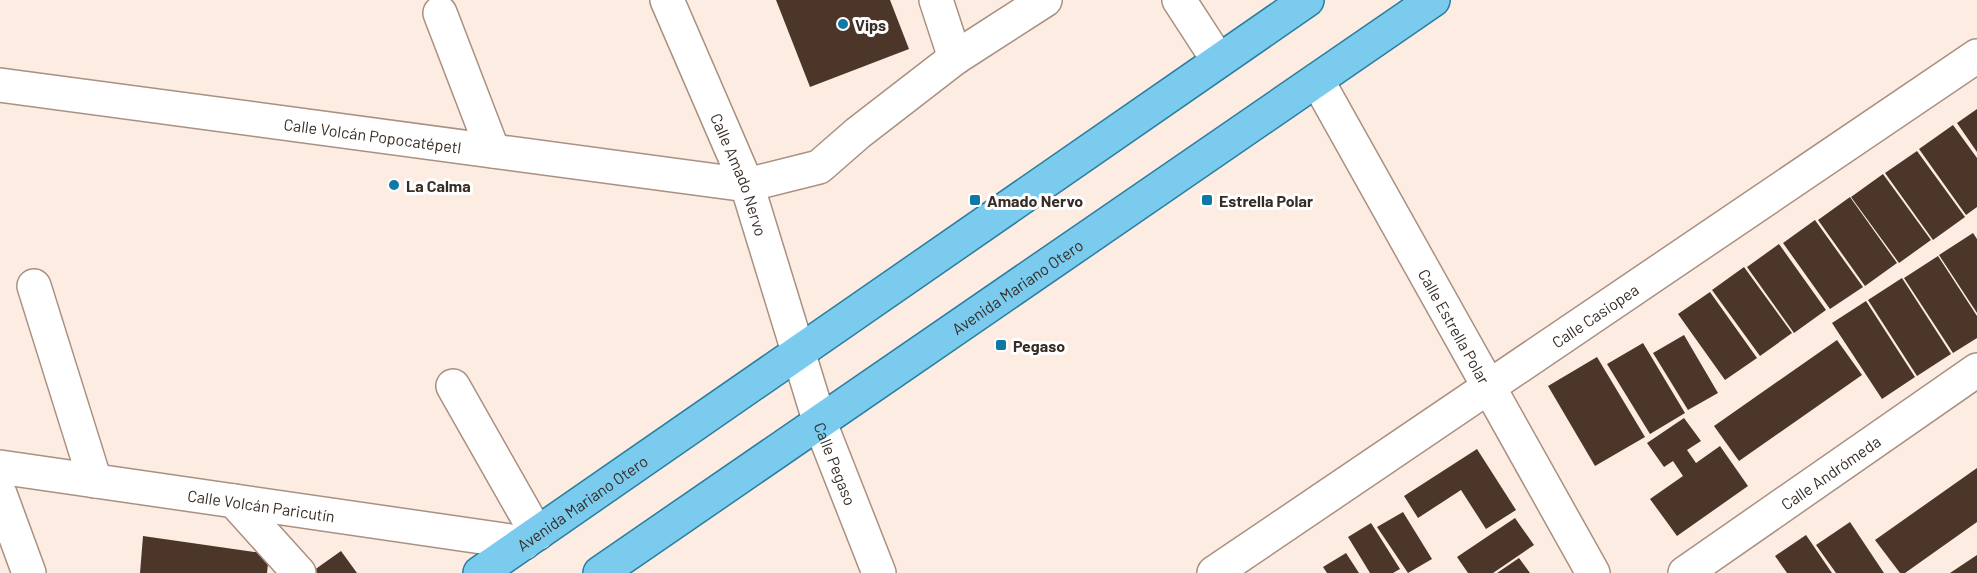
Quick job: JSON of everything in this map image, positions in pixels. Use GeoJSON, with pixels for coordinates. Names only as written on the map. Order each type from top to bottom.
{"type":"FeatureCollection","features":[{"type":"Feature","properties":{"kind":"main road","name":"Avenida Mariano Otero"},"geometry":{"type":"LineString","coordinates":[[480,573],[1307,0]]}},
{"type":"Feature","properties":{"kind":"main road","name":"Avenida Mariano Otero"},"geometry":{"type":"LineString","coordinates":[[600,573],[1433,0]]}},
{"type":"Feature","properties":{"kind":"street","name":"Calle Amado Nervo"},"geometry":{"type":"LineString","coordinates":[[667,0],[747,185],[799,352]]}},
{"type":"Feature","properties":{"kind":"street"},"geometry":{"type":"LineString","coordinates":[[936,0],[955,58]]}},
{"type":"Feature","properties":{"kind":"street"},"geometry":{"type":"LineString","coordinates":[[747,185],[819,167],[858,133],[955,58],[1044,0]]}},
{"type":"Feature","properties":{"kind":"street"},"geometry":{"type":"LineString","coordinates":[[1179,0],[1218,60]]}},
{"type":"Feature","properties":{"kind":"street"},"geometry":{"type":"LineString","coordinates":[[440,13],[493,151]]}},
{"type":"Feature","properties":{"kind":"street","name":"Calle Casiopea"},"geometry":{"type":"LineString","coordinates":[[1214,573],[1977,56]]}},
{"type":"Feature","properties":{"kind":"street","name":"Calle Estrella Polar"},"geometry":{"type":"LineString","coordinates":[[1317,80],[1593,573]]}},
{"type":"Feature","properties":{"kind":"street","name":"Calle Volcán Popocatépetl"},"geometry":{"type":"LineString","coordinates":[[0,86],[747,185]]}},
{"type":"Feature","properties":{"kind":"street"},"geometry":{"type":"LineString","coordinates":[[34,286],[95,481]]}},
{"type":"Feature","properties":{"kind":"street","name":"Calle Pegaso"},"geometry":{"type":"LineString","coordinates":[[799,352],[820,423],[879,573]]}},
{"type":"Feature","properties":{"kind":"street","name":"Calle Andrómeda"},"geometry":{"type":"LineString","coordinates":[[1685,573],[1977,370]]}},
{"type":"Feature","properties":{"kind":"street"},"geometry":{"type":"LineString","coordinates":[[453,386],[530,538]]}},
{"type":"Feature","properties":{"kind":"street","name":"Calle Volcán Paricutín"},"geometry":{"type":"LineString","coordinates":[[0,467],[234,501],[530,538]]}},
{"type":"Feature","properties":{"kind":"street"},"geometry":{"type":"LineString","coordinates":[[0,494],[29,573]]}},
{"type":"Feature","properties":{"kind":"street"},"geometry":{"type":"LineString","coordinates":[[234,501],[299,573]]}},
{"type":"Feature","properties":{"kind":"building","name":"Vips"},"geometry":{"type":"Polygon","coordinates":[[[776,0],[890,0],[909,49],[810,87],[776,0]]]}},
{"type":"Feature","properties":{"kind":"building"},"geometry":{"type":"Polygon","coordinates":[[[1977,109],[1977,152],[1957,123],[1977,109]]]}},
{"type":"Feature","properties":{"kind":"building"},"geometry":{"type":"Polygon","coordinates":[[[1953,125],[1977,158],[1977,207],[1966,215],[1919,149],[1953,125]]]}},
{"type":"Feature","properties":{"kind":"building"},"geometry":{"type":"Polygon","coordinates":[[[1917,151],[1965,217],[1933,240],[1885,173],[1917,151]]]}},
{"type":"Feature","properties":{"kind":"building"},"geometry":{"type":"Polygon","coordinates":[[[1883,174],[1931,240],[1899,263],[1851,197],[1883,174]]]}},
{"type":"Feature","properties":{"kind":"building"},"geometry":{"type":"Polygon","coordinates":[[[1850,197],[1897,263],[1865,286],[1818,220],[1850,197]]]}},
{"type":"Feature","properties":{"kind":"building"},"geometry":{"type":"Polygon","coordinates":[[[1815,220],[1863,287],[1830,309],[1783,243],[1815,220]]]}},
{"type":"Feature","properties":{"kind":"building"},"geometry":{"type":"Polygon","coordinates":[[[1973,233],[1977,239],[1977,313],[1939,255],[1973,233]]]}},
{"type":"Feature","properties":{"kind":"building"},"geometry":{"type":"Polygon","coordinates":[[[1779,244],[1826,310],[1794,333],[1747,267],[1779,244]]]}},
{"type":"Feature","properties":{"kind":"building"},"geometry":{"type":"Polygon","coordinates":[[[1938,256],[1977,316],[1977,338],[1953,353],[1904,278],[1938,256]]]}},
{"type":"Feature","properties":{"kind":"building"},"geometry":{"type":"Polygon","coordinates":[[[1744,267],[1792,333],[1760,356],[1712,290],[1744,267]]]}},
{"type":"Feature","properties":{"kind":"building"},"geometry":{"type":"Polygon","coordinates":[[[1902,278],[1951,354],[1917,376],[1868,300],[1902,278]]]}},
{"type":"Feature","properties":{"kind":"building"},"geometry":{"type":"Polygon","coordinates":[[[1710,292],[1757,358],[1725,380],[1678,314],[1710,292]]]}},
{"type":"Feature","properties":{"kind":"building"},"geometry":{"type":"Polygon","coordinates":[[[1866,301],[1915,377],[1882,399],[1832,323],[1866,301]]]}},
{"type":"Feature","properties":{"kind":"building"},"geometry":{"type":"Polygon","coordinates":[[[1684,335],[1718,393],[1688,410],[1653,353],[1684,335]]]}},
{"type":"Feature","properties":{"kind":"building"},"geometry":{"type":"Polygon","coordinates":[[[1837,340],[1862,375],[1739,461],[1714,426],[1837,340]]]}},
{"type":"Feature","properties":{"kind":"building"},"geometry":{"type":"Polygon","coordinates":[[[1643,343],[1685,413],[1650,434],[1607,364],[1643,343]]]}},
{"type":"Feature","properties":{"kind":"building"},"geometry":{"type":"Polygon","coordinates":[[[1597,357],[1645,437],[1595,466],[1548,386],[1597,357]]]}},
{"type":"Feature","properties":{"kind":"building"},"geometry":{"type":"Polygon","coordinates":[[[1684,418],[1701,441],[1687,450],[1696,463],[1720,446],[1748,486],[1677,536],[1650,499],[1683,476],[1673,461],[1664,467],[1647,443],[1684,418]]]}},
{"type":"Feature","properties":{"kind":"building"},"geometry":{"type":"Polygon","coordinates":[[[1477,449],[1516,510],[1486,529],[1461,490],[1418,518],[1404,496],[1477,449]]]}},
{"type":"Feature","properties":{"kind":"building"},"geometry":{"type":"Polygon","coordinates":[[[1977,468],[1977,522],[1905,573],[1900,573],[1875,540],[1977,468]]]}},
{"type":"Feature","properties":{"kind":"building"},"geometry":{"type":"Polygon","coordinates":[[[1403,512],[1432,559],[1408,573],[1377,527],[1403,512]]]}},
{"type":"Feature","properties":{"kind":"building"},"geometry":{"type":"Polygon","coordinates":[[[1515,518],[1534,545],[1493,573],[1468,573],[1457,557],[1515,518]]]}},
{"type":"Feature","properties":{"kind":"building"},"geometry":{"type":"Polygon","coordinates":[[[1850,522],[1884,573],[1836,573],[1816,545],[1850,522]]]}},
{"type":"Feature","properties":{"kind":"building"},"geometry":{"type":"Polygon","coordinates":[[[1371,523],[1400,569],[1393,573],[1370,573],[1348,537],[1371,523]]]}},
{"type":"Feature","properties":{"kind":"building"},"geometry":{"type":"Polygon","coordinates":[[[1806,535],[1832,573],[1787,573],[1775,556],[1806,535]]]}},
{"type":"Feature","properties":{"kind":"building"},"geometry":{"type":"Polygon","coordinates":[[[143,536],[269,554],[267,573],[140,573],[143,536]]]}},
{"type":"Feature","properties":{"kind":"building"},"geometry":{"type":"Polygon","coordinates":[[[341,551],[357,573],[310,573],[341,551]]]}},
{"type":"Feature","properties":{"kind":"building"},"geometry":{"type":"Polygon","coordinates":[[[1346,553],[1359,573],[1327,573],[1323,567],[1346,553]]]}},
{"type":"Feature","properties":{"kind":"building"},"geometry":{"type":"Polygon","coordinates":[[[1977,555],[1977,573],[1950,573],[1977,555]]]}},
{"type":"Feature","properties":{"kind":"building"},"geometry":{"type":"Polygon","coordinates":[[[1519,558],[1530,573],[1497,573],[1519,558]]]}},
{"type":"Feature","properties":{"kind":"place","name":"Vips"},"geometry":{"type":"Point","coordinates":[843,24]}},
{"type":"Feature","properties":{"kind":"place","name":"La Calma"},"geometry":{"type":"Point","coordinates":[394,185]}},
{"type":"Feature","properties":{"kind":"place","name":"Amado Nervo"},"geometry":{"type":"Point","coordinates":[975,200]}},
{"type":"Feature","properties":{"kind":"place","name":"Estrella Polar"},"geometry":{"type":"Point","coordinates":[1207,200]}},
{"type":"Feature","properties":{"kind":"place","name":"Pegaso"},"geometry":{"type":"Point","coordinates":[1001,345]}}]}
